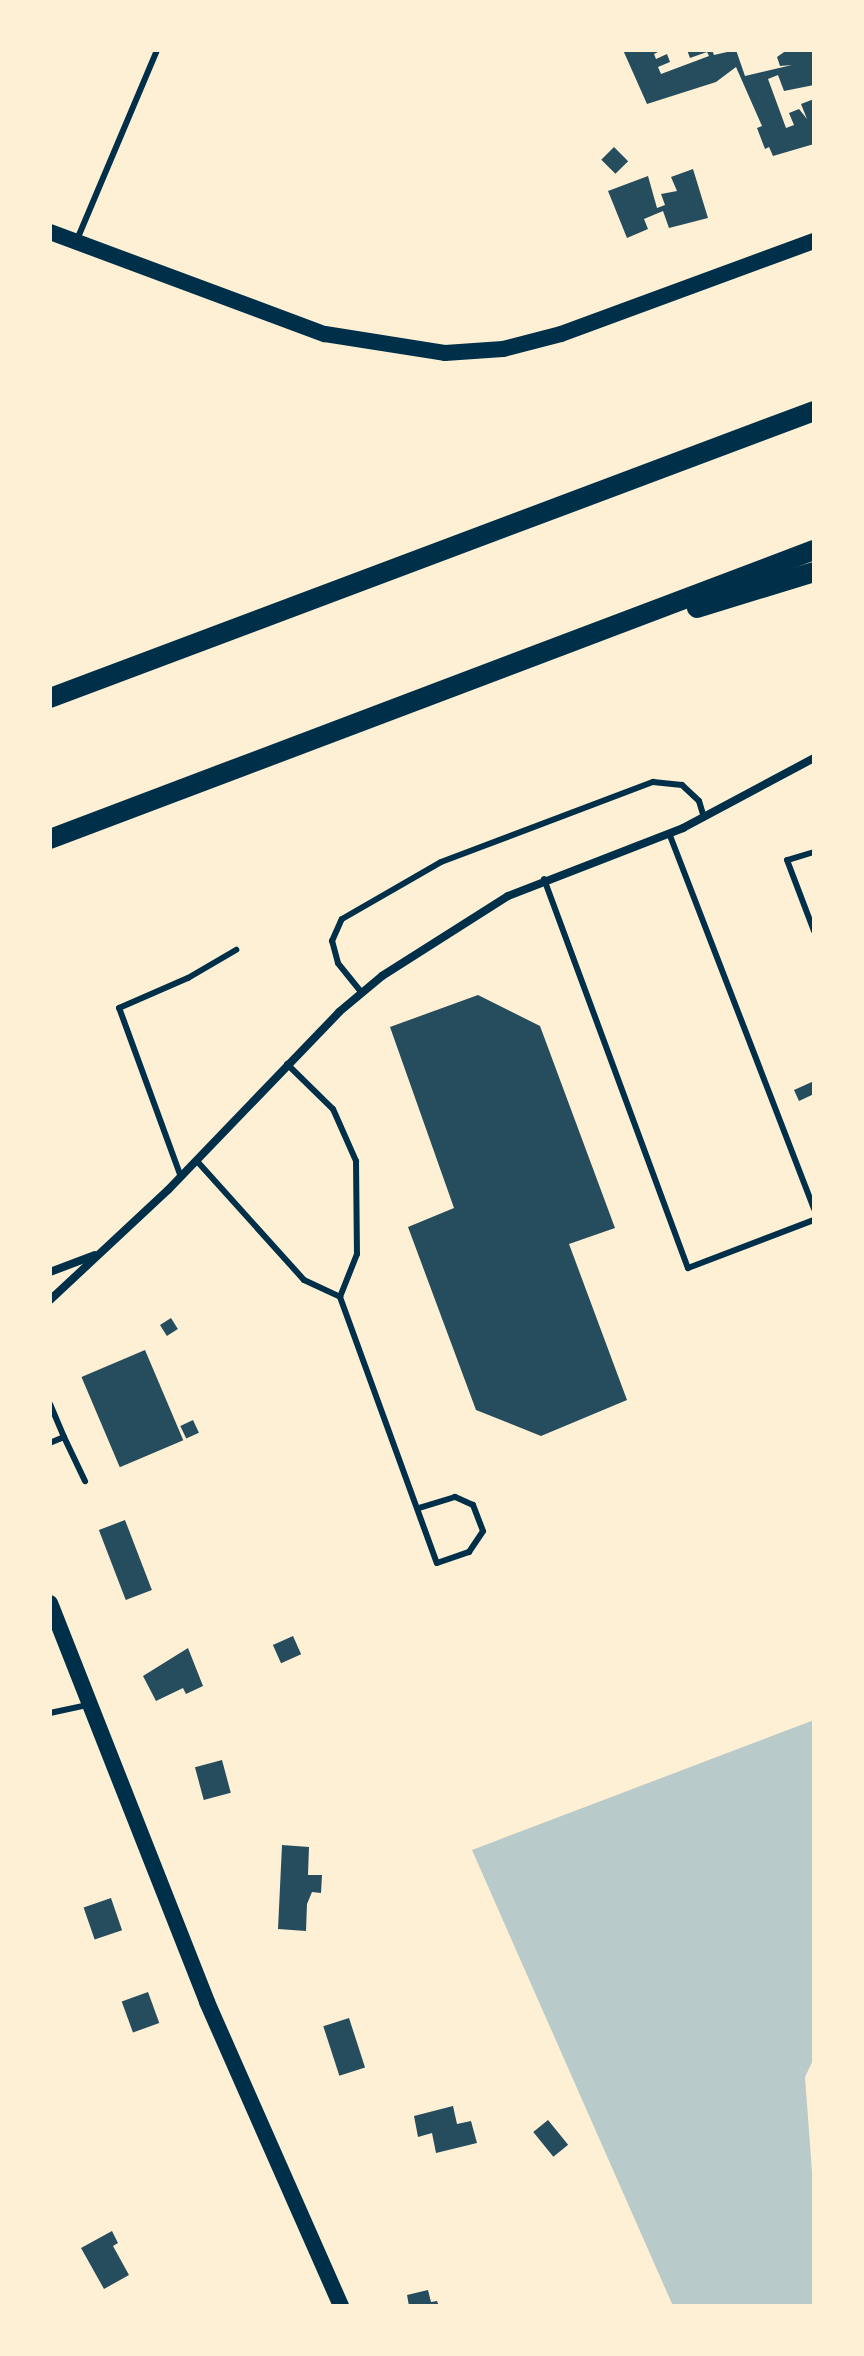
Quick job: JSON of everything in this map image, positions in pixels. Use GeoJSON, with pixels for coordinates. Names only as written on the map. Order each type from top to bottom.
{"type":"FeatureCollection","features":[{"type":"Feature","properties":{"kind":"highway"},"geometry":{"type":"LineString","coordinates":[[50,698],[814,411]]}},
{"type":"Feature","properties":{"kind":"highway"},"geometry":{"type":"LineString","coordinates":[[50,839],[814,550]]}},
{"type":"Feature","properties":{"kind":"highway"},"geometry":{"type":"LineString","coordinates":[[529,659],[814,572]]}},
{"type":"Feature","properties":{"kind":"main road"},"geometry":{"type":"LineString","coordinates":[[50,232],[325,334],[445,353],[503,349],[561,334],[814,241]]}},
{"type":"Feature","properties":{"kind":"main road"},"geometry":{"type":"LineString","coordinates":[[50,1603],[207,2002],[341,2306]]}},
{"type":"Feature","properties":{"kind":"street"},"geometry":{"type":"LineString","coordinates":[[50,1300],[181,1177],[287,1064],[362,993],[451,928],[544,879],[704,817],[814,758]]}},
{"type":"Feature","properties":{"kind":"street"},"geometry":{"type":"LineString","coordinates":[[50,1272],[96,1254]]}},
{"type":"Feature","properties":{"kind":"lane"},"geometry":{"type":"LineString","coordinates":[[76,242],[157,50]]}},
{"type":"Feature","properties":{"kind":"lane"},"geometry":{"type":"LineString","coordinates":[[362,993],[338,963],[332,941],[342,919],[441,862],[653,782],[682,785],[699,801],[704,817]]}},
{"type":"Feature","properties":{"kind":"lane"},"geometry":{"type":"LineString","coordinates":[[669,833],[814,1209]]}},
{"type":"Feature","properties":{"kind":"lane"},"geometry":{"type":"LineString","coordinates":[[814,852],[787,860],[814,931]]}},
{"type":"Feature","properties":{"kind":"lane"},"geometry":{"type":"LineString","coordinates":[[544,879],[688,1268],[814,1220]]}},
{"type":"Feature","properties":{"kind":"lane"},"geometry":{"type":"LineString","coordinates":[[181,1177],[119,1008],[188,978],[236,950]]}},
{"type":"Feature","properties":{"kind":"lane"},"geometry":{"type":"LineString","coordinates":[[287,1064],[333,1109],[356,1161],[357,1254],[340,1297],[437,1563],[469,1552],[483,1531],[473,1505],[455,1497],[418,1508]]}},
{"type":"Feature","properties":{"kind":"lane"},"geometry":{"type":"LineString","coordinates":[[196,1160],[304,1280],[340,1297]]}},
{"type":"Feature","properties":{"kind":"lane"},"geometry":{"type":"LineString","coordinates":[[50,1404],[85,1481]]}},
{"type":"Feature","properties":{"kind":"lane"},"geometry":{"type":"LineString","coordinates":[[50,1443],[64,1437]]}},
{"type":"Feature","properties":{"kind":"lane"},"geometry":{"type":"LineString","coordinates":[[50,1713],[91,1705]]}},
{"type":"Feature","properties":{"kind":"shaded area"},"geometry":{"type":"Polygon","coordinates":[[[814,1720],[814,2058],[805,2077],[814,2199],[814,2306],[673,2306],[472,1850],[814,1720]]]}},
{"type":"Feature","properties":{"kind":"building"},"geometry":{"type":"Polygon","coordinates":[[[623,50],[662,50],[654,54],[656,59],[667,54],[670,62],[658,67],[661,74],[709,56],[707,52],[690,58],[687,50],[712,50],[714,55],[736,50],[745,76],[792,65],[780,66],[777,57],[787,50],[814,50],[814,85],[784,91],[778,75],[768,79],[786,128],[794,125],[789,113],[799,109],[807,119],[801,104],[814,99],[814,144],[773,156],[769,147],[765,149],[757,128],[762,126],[736,67],[716,82],[647,104],[623,50]]]}},
{"type":"Feature","properties":{"kind":"building"},"geometry":{"type":"Polygon","coordinates":[[[614,147],[628,161],[615,174],[601,160],[614,147]]]}},
{"type":"Feature","properties":{"kind":"building"},"geometry":{"type":"Polygon","coordinates":[[[693,169],[708,218],[669,228],[663,211],[644,219],[648,229],[627,238],[608,191],[648,176],[657,208],[665,205],[661,194],[677,191],[671,177],[693,169]]]}},
{"type":"Feature","properties":{"kind":"building"},"geometry":{"type":"Polygon","coordinates":[[[478,995],[540,1026],[615,1228],[569,1244],[627,1400],[541,1436],[476,1410],[408,1227],[454,1208],[390,1027],[478,995]]]}},
{"type":"Feature","properties":{"kind":"building"},"geometry":{"type":"Polygon","coordinates":[[[814,1081],[814,1094],[799,1101],[794,1090],[814,1081]]]}},
{"type":"Feature","properties":{"kind":"building"},"geometry":{"type":"Polygon","coordinates":[[[171,1318],[178,1329],[167,1336],[160,1325],[171,1318]]]}},
{"type":"Feature","properties":{"kind":"building"},"geometry":{"type":"Polygon","coordinates":[[[145,1350],[183,1440],[120,1467],[81,1377],[145,1350]]]}},
{"type":"Feature","properties":{"kind":"building"},"geometry":{"type":"Polygon","coordinates":[[[193,1420],[199,1433],[186,1439],[180,1426],[193,1420]]]}},
{"type":"Feature","properties":{"kind":"building"},"geometry":{"type":"Polygon","coordinates":[[[125,1520],[152,1590],[126,1600],[99,1530],[125,1520]]]}},
{"type":"Feature","properties":{"kind":"building"},"geometry":{"type":"Polygon","coordinates":[[[293,1636],[301,1654],[281,1663],[273,1645],[293,1636]]]}},
{"type":"Feature","properties":{"kind":"building"},"geometry":{"type":"Polygon","coordinates":[[[188,1648],[203,1686],[186,1694],[183,1688],[156,1701],[143,1676],[188,1648]]]}},
{"type":"Feature","properties":{"kind":"building"},"geometry":{"type":"Polygon","coordinates":[[[222,1760],[231,1793],[204,1800],[195,1767],[222,1760]]]}},
{"type":"Feature","properties":{"kind":"building"},"geometry":{"type":"Polygon","coordinates":[[[282,1845],[309,1847],[308,1875],[322,1875],[321,1893],[312,1892],[307,1904],[306,1931],[278,1929],[282,1845]]]}},
{"type":"Feature","properties":{"kind":"building"},"geometry":{"type":"Polygon","coordinates":[[[111,1898],[122,1930],[95,1940],[84,1907],[111,1898]]]}},
{"type":"Feature","properties":{"kind":"building"},"geometry":{"type":"Polygon","coordinates":[[[148,1992],[159,2023],[133,2033],[122,2002],[148,1992]]]}},
{"type":"Feature","properties":{"kind":"building"},"geometry":{"type":"Polygon","coordinates":[[[349,2018],[365,2067],[339,2076],[323,2026],[349,2018]]]}},
{"type":"Feature","properties":{"kind":"building"},"geometry":{"type":"Polygon","coordinates":[[[453,2106],[457,2124],[471,2121],[477,2143],[436,2153],[432,2133],[418,2137],[414,2116],[453,2106]]]}},
{"type":"Feature","properties":{"kind":"building"},"geometry":{"type":"Polygon","coordinates":[[[548,2120],[568,2145],[553,2157],[533,2132],[548,2120]]]}},
{"type":"Feature","properties":{"kind":"building"},"geometry":{"type":"Polygon","coordinates":[[[112,2231],[118,2243],[113,2246],[129,2275],[104,2289],[81,2248],[112,2231]]]}},
{"type":"Feature","properties":{"kind":"building"},"geometry":{"type":"Polygon","coordinates":[[[428,2290],[431,2302],[437,2301],[439,2306],[409,2306],[407,2295],[428,2290]]]}}]}
